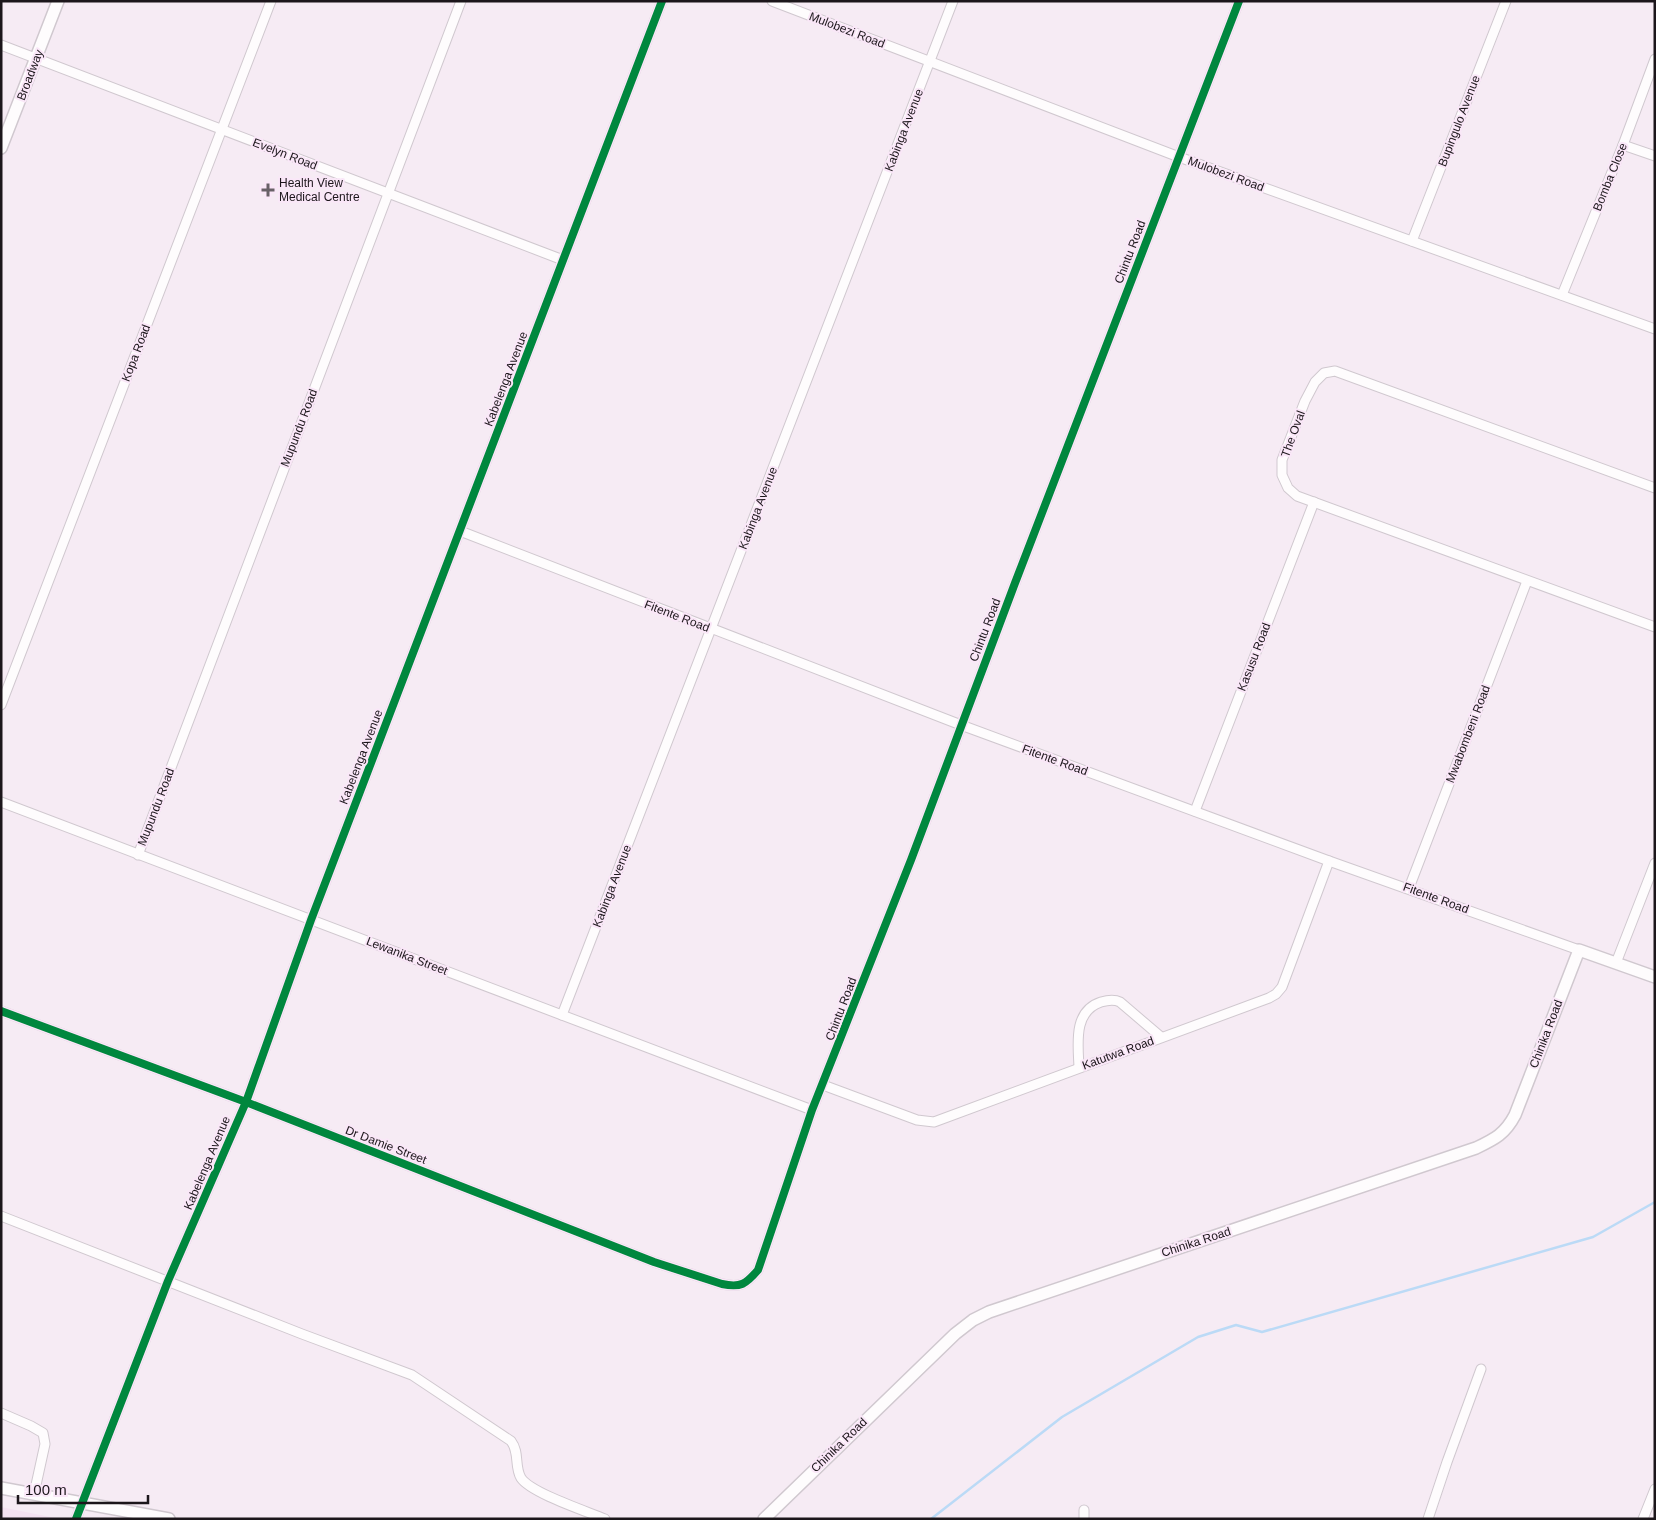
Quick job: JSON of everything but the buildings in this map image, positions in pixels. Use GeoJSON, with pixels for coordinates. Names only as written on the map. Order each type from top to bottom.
{"type":"FeatureCollection","features":[{"type":"Feature","properties":{"kind":"main road","name":"Broadway"},"geometry":{"type":"LineString","coordinates":[[1,148],[58,1]]}},
{"type":"Feature","properties":{"kind":"main road","name":"Fitente Road"},"geometry":{"type":"LineString","coordinates":[[1579,950],[1655,977]]}},
{"type":"Feature","properties":{"kind":"main road","name":"Chinika Road"},"geometry":{"type":"LineString","coordinates":[[764,1519],[877,1408],[955,1334],[973,1320],[989,1312],[1467,1151],[1504,1133],[1516,1115],[1579,950]]}},
{"type":"Feature","properties":{"kind":"main road"},"geometry":{"type":"LineString","coordinates":[[1,1488],[169,1519]]}},
{"type":"Feature","properties":{"kind":"street","name":"Kopa Road"},"geometry":{"type":"LineString","coordinates":[[1,705],[271,1]]}},
{"type":"Feature","properties":{"kind":"street","name":"Mupundu Road"},"geometry":{"type":"LineString","coordinates":[[138,855],[461,1]]}},
{"type":"Feature","properties":{"kind":"street","name":"Kabelenga Avenue"},"geometry":{"type":"LineString","coordinates":[[76,1519],[168,1281],[246,1102],[311,920],[662,1]]}},
{"type":"Feature","properties":{"kind":"street","name":"Mulobezi Road"},"geometry":{"type":"LineString","coordinates":[[772,1],[1178,157],[1655,329]]}},
{"type":"Feature","properties":{"kind":"street","name":"Kabinga Avenue"},"geometry":{"type":"LineString","coordinates":[[562,1015],[953,1]]}},
{"type":"Feature","properties":{"kind":"street","name":"Chintu Road"},"geometry":{"type":"LineString","coordinates":[[758,1270],[812,1110],[911,860],[1238,1]]}},
{"type":"Feature","properties":{"kind":"street","name":"Bupingulo Avenue"},"geometry":{"type":"LineString","coordinates":[[1412,241],[1506,1]]}},
{"type":"Feature","properties":{"kind":"street","name":"Evelyn Road"},"geometry":{"type":"LineString","coordinates":[[1,45],[563,260]]}},
{"type":"Feature","properties":{"kind":"street","name":"Bomba Close"},"geometry":{"type":"LineString","coordinates":[[1562,295],[1623,145],[1655,59]]}},
{"type":"Feature","properties":{"kind":"street"},"geometry":{"type":"LineString","coordinates":[[1623,145],[1655,156]]}},
{"type":"Feature","properties":{"kind":"street","name":"The Oval"},"geometry":{"type":"LineString","coordinates":[[1655,488],[1336,371],[1324,373],[1315,382],[1305,401],[1282,460],[1282,475],[1288,488],[1297,496],[1655,627]]}},
{"type":"Feature","properties":{"kind":"street","name":"Kasusu Road"},"geometry":{"type":"LineString","coordinates":[[1195,811],[1314,502]]}},
{"type":"Feature","properties":{"kind":"street","name":"Fitente Road"},"geometry":{"type":"LineString","coordinates":[[460,531],[961,725],[1579,950]]}},
{"type":"Feature","properties":{"kind":"street","name":"Mwabombeni Road"},"geometry":{"type":"LineString","coordinates":[[1409,888],[1527,581]]}},
{"type":"Feature","properties":{"kind":"street","name":"Lewanika Street"},"geometry":{"type":"LineString","coordinates":[[1,802],[812,1110]]}},
{"type":"Feature","properties":{"kind":"street","name":"Katutwa Road"},"geometry":{"type":"LineString","coordinates":[[823,1085],[917,1120],[934,1122],[1276,994],[1287,976],[1329,860]]}},
{"type":"Feature","properties":{"kind":"street"},"geometry":{"type":"LineString","coordinates":[[1616,963],[1655,863]]}},
{"type":"Feature","properties":{"kind":"street"},"geometry":{"type":"LineString","coordinates":[[1079,1068],[1079,1033],[1082,1016],[1089,1008],[1100,1002],[1112,1000],[1120,1002],[1161,1037]]}},
{"type":"Feature","properties":{"kind":"street","name":"Dr Damie Street"},"geometry":{"type":"LineString","coordinates":[[1,1011],[246,1102],[654,1262],[733,1286],[743,1285],[758,1270]]}},
{"type":"Feature","properties":{"kind":"street"},"geometry":{"type":"LineString","coordinates":[[1,1216],[419,1378],[512,1441],[516,1449],[517,1469],[520,1477],[525,1482],[550,1496],[604,1519]]}},
{"type":"Feature","properties":{"kind":"street"},"geometry":{"type":"LineString","coordinates":[[1428,1519],[1481,1369]]}},
{"type":"Feature","properties":{"kind":"street"},"geometry":{"type":"LineString","coordinates":[[1,1413],[43,1433],[45,1444],[34,1494]]}},
{"type":"Feature","properties":{"kind":"street"},"geometry":{"type":"LineString","coordinates":[[1643,1519],[1655,1489]]}},
{"type":"Feature","properties":{"kind":"shaded area"},"geometry":{"type":"Polygon","coordinates":[[[1,1507],[60,1519],[1,1519],[1,1507]]]}},
{"type":"Feature","properties":{"kind":"waterway"},"geometry":{"type":"LineString","coordinates":[[931,1519],[1062,1417],[1198,1337],[1236,1325],[1262,1332],[1593,1237],[1655,1202]]}},
{"type":"Feature","properties":{"kind":"cycle path"},"geometry":{"type":"LineString","coordinates":[[76,1519],[168,1281],[246,1102],[311,920],[662,1]]}},
{"type":"Feature","properties":{"kind":"cycle path"},"geometry":{"type":"LineString","coordinates":[[1,1011],[246,1102],[654,1262],[722,1284],[739,1285],[750,1279],[758,1270],[812,1110],[911,860],[1015,583],[1239,1]]}},
{"type":"Feature","properties":{"kind":"place","name":"Health View Medical Centre"},"geometry":{"type":"Point","coordinates":[268,190]}}]}
